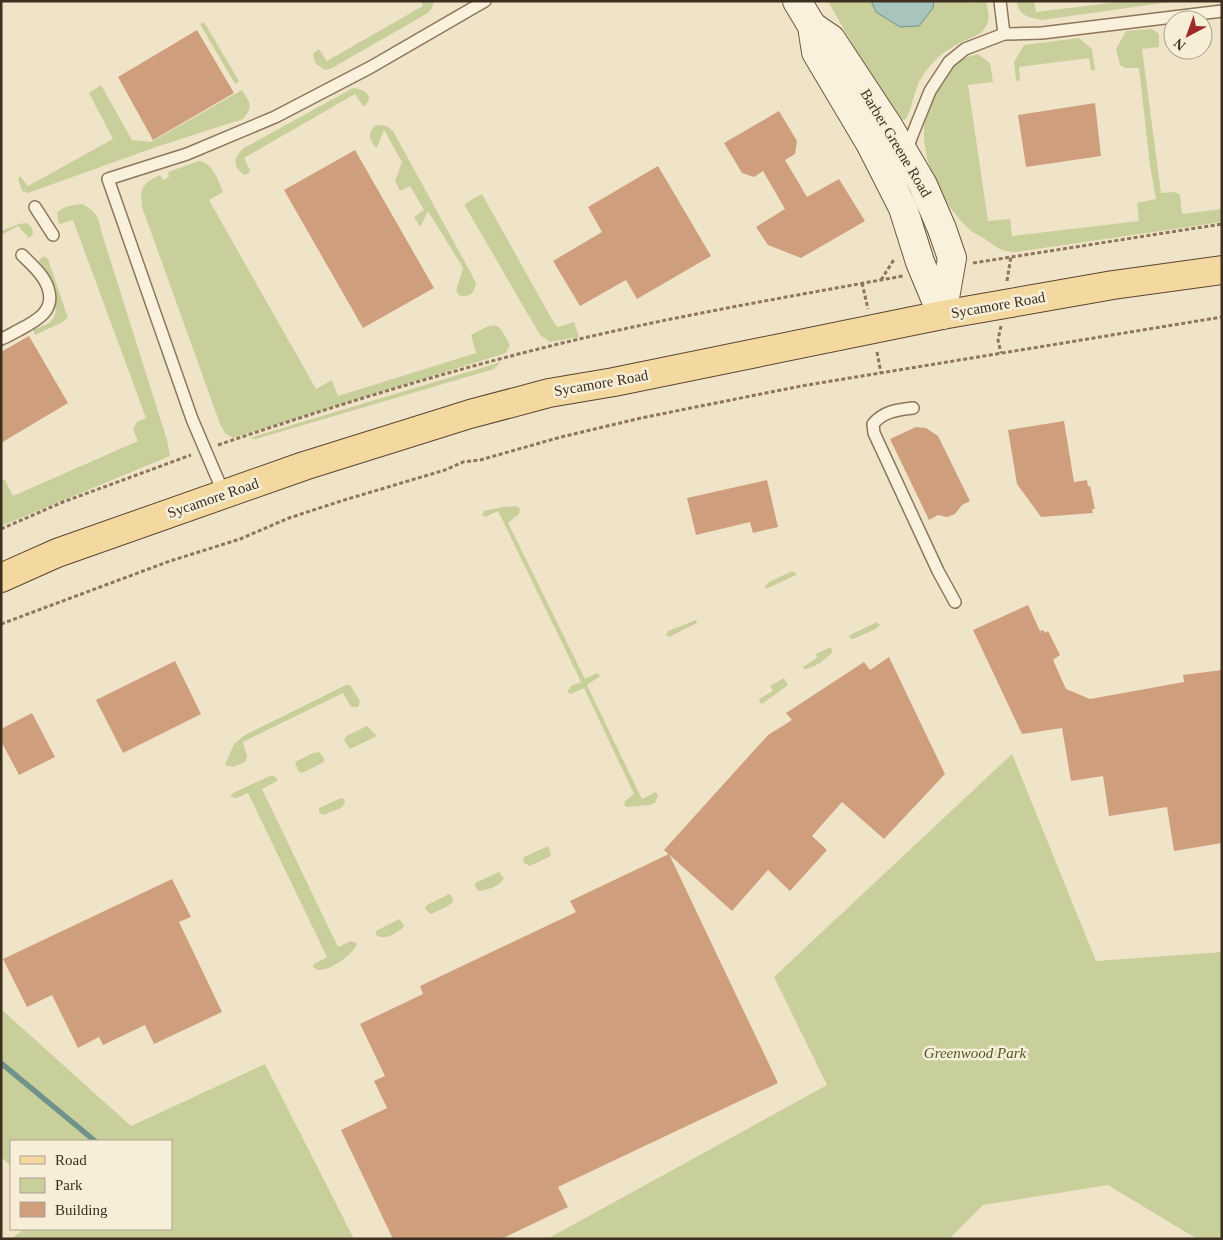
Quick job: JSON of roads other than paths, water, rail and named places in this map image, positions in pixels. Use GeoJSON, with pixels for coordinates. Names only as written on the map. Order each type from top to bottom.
{"type":"FeatureCollection","features":[{"type":"Feature","properties":{"kind":"main road","name":"Barber Greene Road"},"geometry":{"type":"LineString","coordinates":[[797,1],[812,26],[816,52],[870,143],[903,208],[924,272],[942,315]]}},
{"type":"Feature","properties":{"kind":"main road","name":"Barber Greene Road"},"geometry":{"type":"LineString","coordinates":[[812,26],[831,39],[923,185],[952,258],[942,315]]}},
{"type":"Feature","properties":{"kind":"main road","name":"Sycamore Road"},"geometry":{"type":"LineString","coordinates":[[1,578],[57,553],[304,466],[460,416],[549,392],[614,382],[942,315],[1112,285],[1222,270]]}},
{"type":"Feature","properties":{"kind":"lane"},"geometry":{"type":"LineString","coordinates":[[224,494],[192,419],[108,179],[187,154],[275,117],[386,59],[485,1]]}},
{"type":"Feature","properties":{"kind":"lane"},"geometry":{"type":"LineString","coordinates":[[1000,1],[1004,34]]}},
{"type":"Feature","properties":{"kind":"lane"},"geometry":{"type":"LineString","coordinates":[[906,156],[911,138],[930,91],[949,62],[966,49],[1004,34],[1042,34],[1222,11]]}},
{"type":"Feature","properties":{"kind":"lane"},"geometry":{"type":"LineString","coordinates":[[35,208],[52,236]]}},
{"type":"Feature","properties":{"kind":"lane"},"geometry":{"type":"LineString","coordinates":[[1,339],[35,323],[46,313],[50,299],[48,287],[42,276],[22,255]]}},
{"type":"Feature","properties":{"kind":"lane"},"geometry":{"type":"LineString","coordinates":[[913,408],[892,410],[879,416],[873,424],[874,433],[938,572],[955,602]]}},
{"type":"Feature","properties":{"kind":"water"},"geometry":{"type":"Polygon","coordinates":[[[871,1],[934,1],[933,8],[919,26],[900,27],[876,12],[871,1]]]}},
{"type":"Feature","properties":{"kind":"waterway"},"geometry":{"type":"LineString","coordinates":[[1,1063],[94,1140]]}},
{"type":"Feature","properties":{"kind":"park label","name":"Greenwood Park"},"geometry":{"type":"Point","coordinates":[975,1053]}}]}
